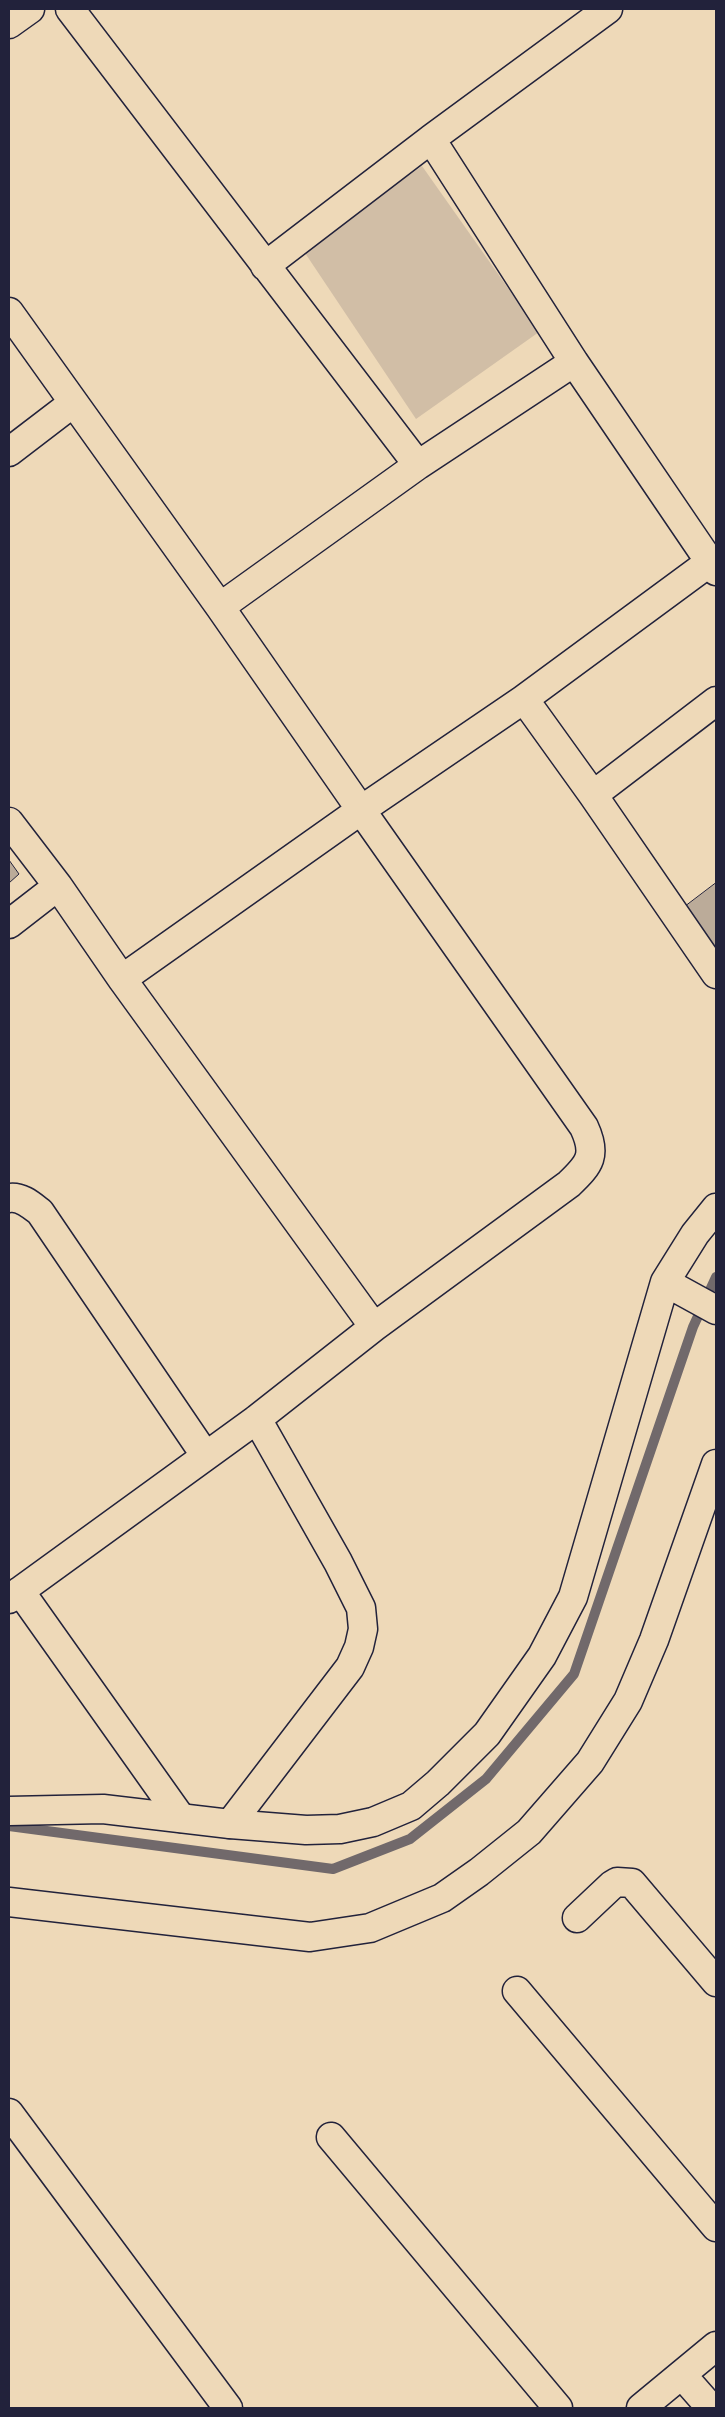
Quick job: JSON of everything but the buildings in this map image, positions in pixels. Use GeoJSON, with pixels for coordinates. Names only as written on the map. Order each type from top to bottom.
{"type":"FeatureCollection","features":[{"type":"Feature","properties":{"kind":"street"},"geometry":{"type":"LineString","coordinates":[[9,24],[30,9]]}},
{"type":"Feature","properties":{"kind":"street"},"geometry":{"type":"LineString","coordinates":[[70,9],[418,465]]}},
{"type":"Feature","properties":{"kind":"street"},"geometry":{"type":"LineString","coordinates":[[265,266],[431,139],[608,9]]}},
{"type":"Feature","properties":{"kind":"street"},"geometry":{"type":"LineString","coordinates":[[122,979],[713,566],[574,362],[431,139]]}},
{"type":"Feature","properties":{"kind":"street"},"geometry":{"type":"LineString","coordinates":[[9,312],[220,607],[584,1127],[592,1142],[592,1154],[584,1170],[569,1184],[374,1327],[257,1419],[14,1595],[181,1818]]}},
{"type":"Feature","properties":{"kind":"street"},"geometry":{"type":"LineString","coordinates":[[220,607],[418,465],[574,362]]}},
{"type":"Feature","properties":{"kind":"street"},"geometry":{"type":"LineString","coordinates":[[9,452],[73,403]]}},
{"type":"Feature","properties":{"kind":"street"},"geometry":{"type":"LineString","coordinates":[[524,699],[593,795],[716,974]]}},
{"type":"Feature","properties":{"kind":"street"},"geometry":{"type":"LineString","coordinates":[[593,795],[716,701]]}},
{"type":"Feature","properties":{"kind":"street"},"geometry":{"type":"LineString","coordinates":[[9,822],[58,886],[122,979],[374,1327]]}},
{"type":"Feature","properties":{"kind":"street"},"geometry":{"type":"LineString","coordinates":[[9,924],[58,886]]}},
{"type":"Feature","properties":{"kind":"street"},"geometry":{"type":"LineString","coordinates":[[9,1198],[14,1197],[28,1202],[40,1212],[205,1455]]}},
{"type":"Feature","properties":{"kind":"street"},"geometry":{"type":"LineString","coordinates":[[9,1811],[103,1809],[230,1824],[306,1830],[340,1829],[373,1822],[411,1806],[438,1783],[487,1734],[542,1656],[573,1597],[666,1282],[695,1234],[716,1208]]}},
{"type":"Feature","properties":{"kind":"street"},"geometry":{"type":"LineString","coordinates":[[666,1282],[705,1303]]}},
{"type":"Feature","properties":{"kind":"street"},"geometry":{"type":"LineString","coordinates":[[230,1824],[350,1667],[360,1647],[363,1629],[361,1608],[342,1570],[257,1419]]}},
{"type":"Feature","properties":{"kind":"street"},"geometry":{"type":"LineString","coordinates":[[9,1902],[310,1938],[370,1928],[442,1898],[479,1872],[529,1832],[590,1762],[600,1747],[628,1701],[654,1640],[716,1464]]}},
{"type":"Feature","properties":{"kind":"street"},"geometry":{"type":"LineString","coordinates":[[577,1918],[612,1885],[617,1882],[632,1883],[716,1982]]}},
{"type":"Feature","properties":{"kind":"street"},"geometry":{"type":"LineString","coordinates":[[517,1991],[716,2227]]}},
{"type":"Feature","properties":{"kind":"street"},"geometry":{"type":"LineString","coordinates":[[9,2113],[228,2408]]}},
{"type":"Feature","properties":{"kind":"street"},"geometry":{"type":"LineString","coordinates":[[331,2137],[558,2408]]}},
{"type":"Feature","properties":{"kind":"street"},"geometry":{"type":"LineString","coordinates":[[641,2408],[716,2346]]}},
{"type":"Feature","properties":{"kind":"street"},"geometry":{"type":"LineString","coordinates":[[682,2375],[711,2408]]}},
{"type":"Feature","properties":{"kind":"shaded area"},"geometry":{"type":"Polygon","coordinates":[[[422,166],[539,332],[416,419],[303,250],[422,166]]]}},
{"type":"Feature","properties":{"kind":"waterway"},"geometry":{"type":"LineString","coordinates":[[9,1826],[333,1869],[410,1839],[486,1779],[574,1674],[693,1327],[716,1277]]}}]}
